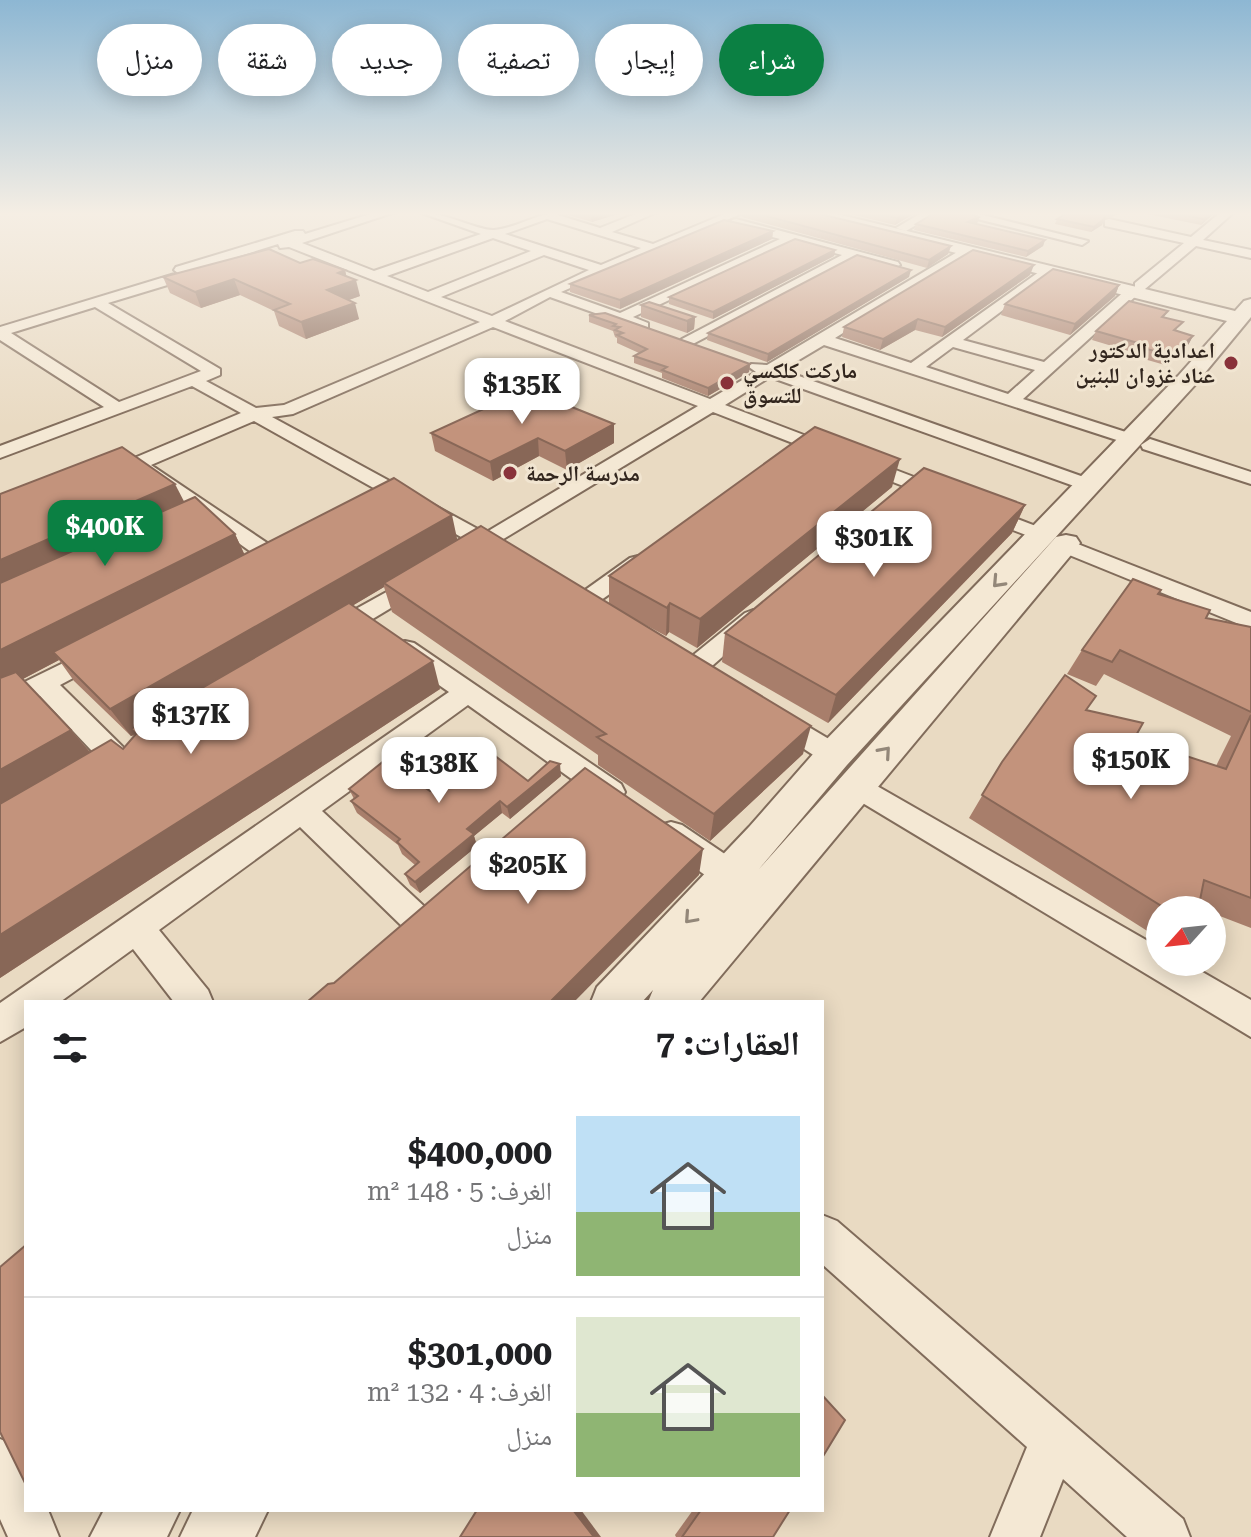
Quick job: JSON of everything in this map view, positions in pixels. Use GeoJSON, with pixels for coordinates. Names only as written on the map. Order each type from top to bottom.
{"type":"FeatureCollection","features":[{"type":"Feature","properties":{"kind":"street"},"geometry":{"type":"LineString","coordinates":[[0,332],[146,284]]}},
{"type":"Feature","properties":{"kind":"street"},"geometry":{"type":"LineString","coordinates":[[0,324],[147,284]]}},
{"type":"Feature","properties":{"kind":"street"},"geometry":{"type":"LineString","coordinates":[[398,284],[913,483],[1251,621]]}},
{"type":"Feature","properties":{"kind":"street"},"geometry":{"type":"LineString","coordinates":[[430,296],[461,284]]}},
{"type":"Feature","properties":{"kind":"street"},"geometry":{"type":"LineString","coordinates":[[84,486],[257,413],[287,410],[494,321],[569,284]]}},
{"type":"Feature","properties":{"kind":"street"},"geometry":{"type":"LineString","coordinates":[[620,318],[695,284]]}},
{"type":"Feature","properties":{"kind":"street"},"geometry":{"type":"LineString","coordinates":[[674,337],[714,328],[798,284]]}},
{"type":"Feature","properties":{"kind":"street"},"geometry":{"type":"LineString","coordinates":[[319,641],[914,284]]}},
{"type":"Feature","properties":{"kind":"street"},"geometry":{"type":"LineString","coordinates":[[913,369],[1026,284]]}},
{"type":"Feature","properties":{"kind":"street"},"geometry":{"type":"LineString","coordinates":[[615,1000],[796,827],[856,785],[1053,540],[1195,382],[1247,316],[1136,289],[1129,284]]}},
{"type":"Feature","properties":{"kind":"street"},"geometry":{"type":"LineString","coordinates":[[1010,401],[1142,284]]}},
{"type":"Feature","properties":{"kind":"street"},"geometry":{"type":"LineString","coordinates":[[549,292],[714,352]]}},
{"type":"Feature","properties":{"kind":"street"},"geometry":{"type":"LineString","coordinates":[[0,452],[214,372],[96,302]]}},
{"type":"Feature","properties":{"kind":"street"},"geometry":{"type":"LineString","coordinates":[[650,305],[714,328]]}},
{"type":"Feature","properties":{"kind":"street"},"geometry":{"type":"LineString","coordinates":[[0,332],[117,408]]}},
{"type":"Feature","properties":{"kind":"street"},"geometry":{"type":"LineString","coordinates":[[822,339],[1251,478]]}},
{"type":"Feature","properties":{"kind":"street"},"geometry":{"type":"LineString","coordinates":[[951,341],[1049,369]]}},
{"type":"Feature","properties":{"kind":"street"},"geometry":{"type":"LineString","coordinates":[[742,361],[1088,485]]}},
{"type":"Feature","properties":{"kind":"street"},"geometry":{"type":"LineString","coordinates":[[193,380],[402,494],[522,564]]}},
{"type":"Feature","properties":{"kind":"street"},"geometry":{"type":"LineString","coordinates":[[796,827],[834,755],[1053,540],[1088,485],[1140,442]]}},
{"type":"Feature","properties":{"kind":"street"},"geometry":{"type":"LineString","coordinates":[[783,461],[808,443]]}},
{"type":"Feature","properties":{"kind":"street"},"geometry":{"type":"LineString","coordinates":[[139,463],[210,513],[284,556],[250,574]]}},
{"type":"Feature","properties":{"kind":"street"},"geometry":{"type":"LineString","coordinates":[[889,503],[913,483]]}},
{"type":"Feature","properties":{"kind":"street"},"geometry":{"type":"LineString","coordinates":[[374,509],[402,494]]}},
{"type":"Feature","properties":{"kind":"street"},"geometry":{"type":"LineString","coordinates":[[182,526],[210,513]]}},
{"type":"Feature","properties":{"kind":"street"},"geometry":{"type":"LineString","coordinates":[[582,603],[657,550]]}},
{"type":"Feature","properties":{"kind":"street"},"geometry":{"type":"LineString","coordinates":[[558,588],[607,617]]}},
{"type":"Feature","properties":{"kind":"street"},"geometry":{"type":"LineString","coordinates":[[695,667],[768,606]]}},
{"type":"Feature","properties":{"kind":"street"},"geometry":{"type":"LineString","coordinates":[[359,617],[644,816],[753,867]]}},
{"type":"Feature","properties":{"kind":"street"},"geometry":{"type":"LineString","coordinates":[[0,706],[111,647]]}},
{"type":"Feature","properties":{"kind":"street"},"geometry":{"type":"LineString","coordinates":[[670,653],[720,683]]}},
{"type":"Feature","properties":{"kind":"street"},"geometry":{"type":"LineString","coordinates":[[42,683],[119,761]]}},
{"type":"Feature","properties":{"kind":"street"},"geometry":{"type":"LineString","coordinates":[[34,1000],[468,692]]}},
{"type":"Feature","properties":{"kind":"street"},"geometry":{"type":"LineString","coordinates":[[758,707],[834,755]]}},
{"type":"Feature","properties":{"kind":"street"},"geometry":{"type":"LineString","coordinates":[[561,795],[586,775]]}},
{"type":"Feature","properties":{"kind":"street"},"geometry":{"type":"LineString","coordinates":[[856,785],[1251,1020]]}},
{"type":"Feature","properties":{"kind":"street"},"geometry":{"type":"LineString","coordinates":[[302,810],[405,930],[441,899]]}},
{"type":"Feature","properties":{"kind":"street"},"geometry":{"type":"LineString","coordinates":[[671,1000],[753,867]]}},
{"type":"Feature","properties":{"kind":"street"},"geometry":{"type":"LineString","coordinates":[[136,927],[194,1000]]}},
{"type":"Feature","properties":{"kind":"street"},"geometry":{"type":"LineString","coordinates":[[0,1024],[24,1007]]}},
{"type":"Feature","properties":{"kind":"street"},"geometry":{"type":"LineString","coordinates":[[824,1238],[1165,1537]]}},
{"type":"Feature","properties":{"kind":"street"},"geometry":{"type":"LineString","coordinates":[[1015,1537],[1054,1440]]}},
{"type":"Feature","properties":{"kind":"street"},"geometry":{"type":"LineString","coordinates":[[0,1463],[34,1537]]}},
{"type":"Feature","properties":{"kind":"street"},"geometry":{"type":"LineString","coordinates":[[123,1537],[146,1512]]}},
{"type":"Feature","properties":{"kind":"street"},"geometry":{"type":"LineString","coordinates":[[213,1537],[234,1512]]}},
{"type":"Feature","properties":{"kind":"building"},"geometry":{"type":"Polygon","coordinates":[[[177,284],[220,284],[195,292],[177,284]]]}},
{"type":"Feature","properties":{"kind":"building"},"geometry":{"type":"Polygon","coordinates":[[[245,284],[345,284],[327,290],[355,303],[301,322],[274,310],[290,304],[245,284]]]}},
{"type":"Feature","properties":{"kind":"building"},"geometry":{"type":"Polygon","coordinates":[[[571,284],[656,284],[620,300],[571,284]]]}},
{"type":"Feature","properties":{"kind":"building"},"geometry":{"type":"Polygon","coordinates":[[[698,284],[769,284],[713,312],[669,297],[698,284]]]}},
{"type":"Feature","properties":{"kind":"building"},"geometry":{"type":"Polygon","coordinates":[[[802,284],[888,284],[768,354],[708,333],[802,284]]]}},
{"type":"Feature","properties":{"kind":"building"},"geometry":{"type":"Polygon","coordinates":[[[916,284],[1007,284],[945,327],[918,319],[883,339],[844,327],[916,284]]]}},
{"type":"Feature","properties":{"kind":"building"},"geometry":{"type":"Polygon","coordinates":[[[1033,284],[1119,285],[1075,324],[1005,304],[1033,284]]]}},
{"type":"Feature","properties":{"kind":"building"},"geometry":{"type":"Polygon","coordinates":[[[1129,301],[1168,311],[1162,317],[1183,322],[1174,330],[1193,336],[1170,355],[1096,331],[1129,301]]]}},
{"type":"Feature","properties":{"kind":"building"},"geometry":{"type":"Polygon","coordinates":[[[649,302],[695,317],[687,321],[641,305],[649,302]]]}},
{"type":"Feature","properties":{"kind":"building"},"geometry":{"type":"Polygon","coordinates":[[[605,313],[750,364],[708,388],[662,370],[667,367],[634,356],[647,349],[617,335],[623,333],[615,330],[620,327],[613,326],[616,324],[589,315],[605,313]]]}},
{"type":"Feature","properties":{"kind":"building"},"geometry":{"type":"Polygon","coordinates":[[[527,389],[614,424],[565,451],[538,438],[490,462],[431,433],[527,389]]]}},
{"type":"Feature","properties":{"kind":"building"},"geometry":{"type":"Polygon","coordinates":[[[815,427],[900,459],[700,619],[670,603],[667,608],[609,576],[815,427]]]}},
{"type":"Feature","properties":{"kind":"building"},"geometry":{"type":"Polygon","coordinates":[[[122,447],[175,484],[0,560],[0,494],[122,447]]]}},
{"type":"Feature","properties":{"kind":"building"},"geometry":{"type":"Polygon","coordinates":[[[924,468],[1025,505],[836,695],[725,633],[924,468]]]}},
{"type":"Feature","properties":{"kind":"building"},"geometry":{"type":"Polygon","coordinates":[[[394,478],[452,515],[110,709],[53,652],[394,478]]]}},
{"type":"Feature","properties":{"kind":"building"},"geometry":{"type":"Polygon","coordinates":[[[195,497],[235,534],[0,650],[0,583],[195,497]]]}},
{"type":"Feature","properties":{"kind":"building"},"geometry":{"type":"Polygon","coordinates":[[[481,526],[811,726],[714,814],[597,737],[606,734],[384,583],[481,526]]]}},
{"type":"Feature","properties":{"kind":"building"},"geometry":{"type":"Polygon","coordinates":[[[1133,579],[1161,590],[1158,594],[1210,610],[1206,618],[1251,627],[1251,712],[1120,650],[1112,662],[1082,650],[1133,579]]]}},
{"type":"Feature","properties":{"kind":"building"},"geometry":{"type":"Polygon","coordinates":[[[349,603],[433,661],[0,935],[0,804],[111,740],[123,749],[136,734],[131,729],[349,603]]]}},
{"type":"Feature","properties":{"kind":"building"},"geometry":{"type":"Polygon","coordinates":[[[16,672],[71,730],[0,770],[0,678],[16,672]]]}},
{"type":"Feature","properties":{"kind":"building"},"geometry":{"type":"Polygon","coordinates":[[[1065,675],[1096,696],[1086,710],[1143,723],[1134,739],[1226,769],[1251,715],[1251,898],[1204,880],[1201,896],[1146,896],[982,795],[1065,675]]]}},
{"type":"Feature","properties":{"kind":"building"},"geometry":{"type":"Polygon","coordinates":[[[486,749],[528,781],[550,761],[560,764],[507,807],[500,801],[467,829],[474,834],[415,882],[405,874],[419,862],[397,842],[400,839],[351,801],[358,796],[349,789],[385,760],[430,791],[486,749]]]}},
{"type":"Feature","properties":{"kind":"building"},"geometry":{"type":"Polygon","coordinates":[[[585,768],[703,849],[552,1000],[309,1000],[328,984],[334,983],[585,768]]]}},
{"type":"Feature","properties":{"kind":"building"},"geometry":{"type":"Polygon","coordinates":[[[24,1247],[24,1481],[0,1432],[0,1267],[24,1247]]]}},
{"type":"Feature","properties":{"kind":"building"},"geometry":{"type":"Polygon","coordinates":[[[824,1397],[845,1420],[824,1455],[824,1397]]]}},
{"type":"Feature","properties":{"kind":"building"},"geometry":{"type":"Polygon","coordinates":[[[476,1512],[575,1512],[594,1537],[460,1537],[476,1512]]]}},
{"type":"Feature","properties":{"kind":"building"},"geometry":{"type":"Polygon","coordinates":[[[700,1512],[789,1512],[773,1537],[682,1537],[700,1512]]]}},
{"type":"Feature","properties":{"kind":"place","name":"اعدادية الدكتور عناد غزوان للبنين"},"geometry":{"type":"Point","coordinates":[1231,363]}},
{"type":"Feature","properties":{"kind":"place","name":"ماركت كلكسي للتسوق"},"geometry":{"type":"Point","coordinates":[727,383]}},
{"type":"Feature","properties":{"kind":"place","name":"مدرسة الرحمة"},"geometry":{"type":"Point","coordinates":[510,473]}}]}
